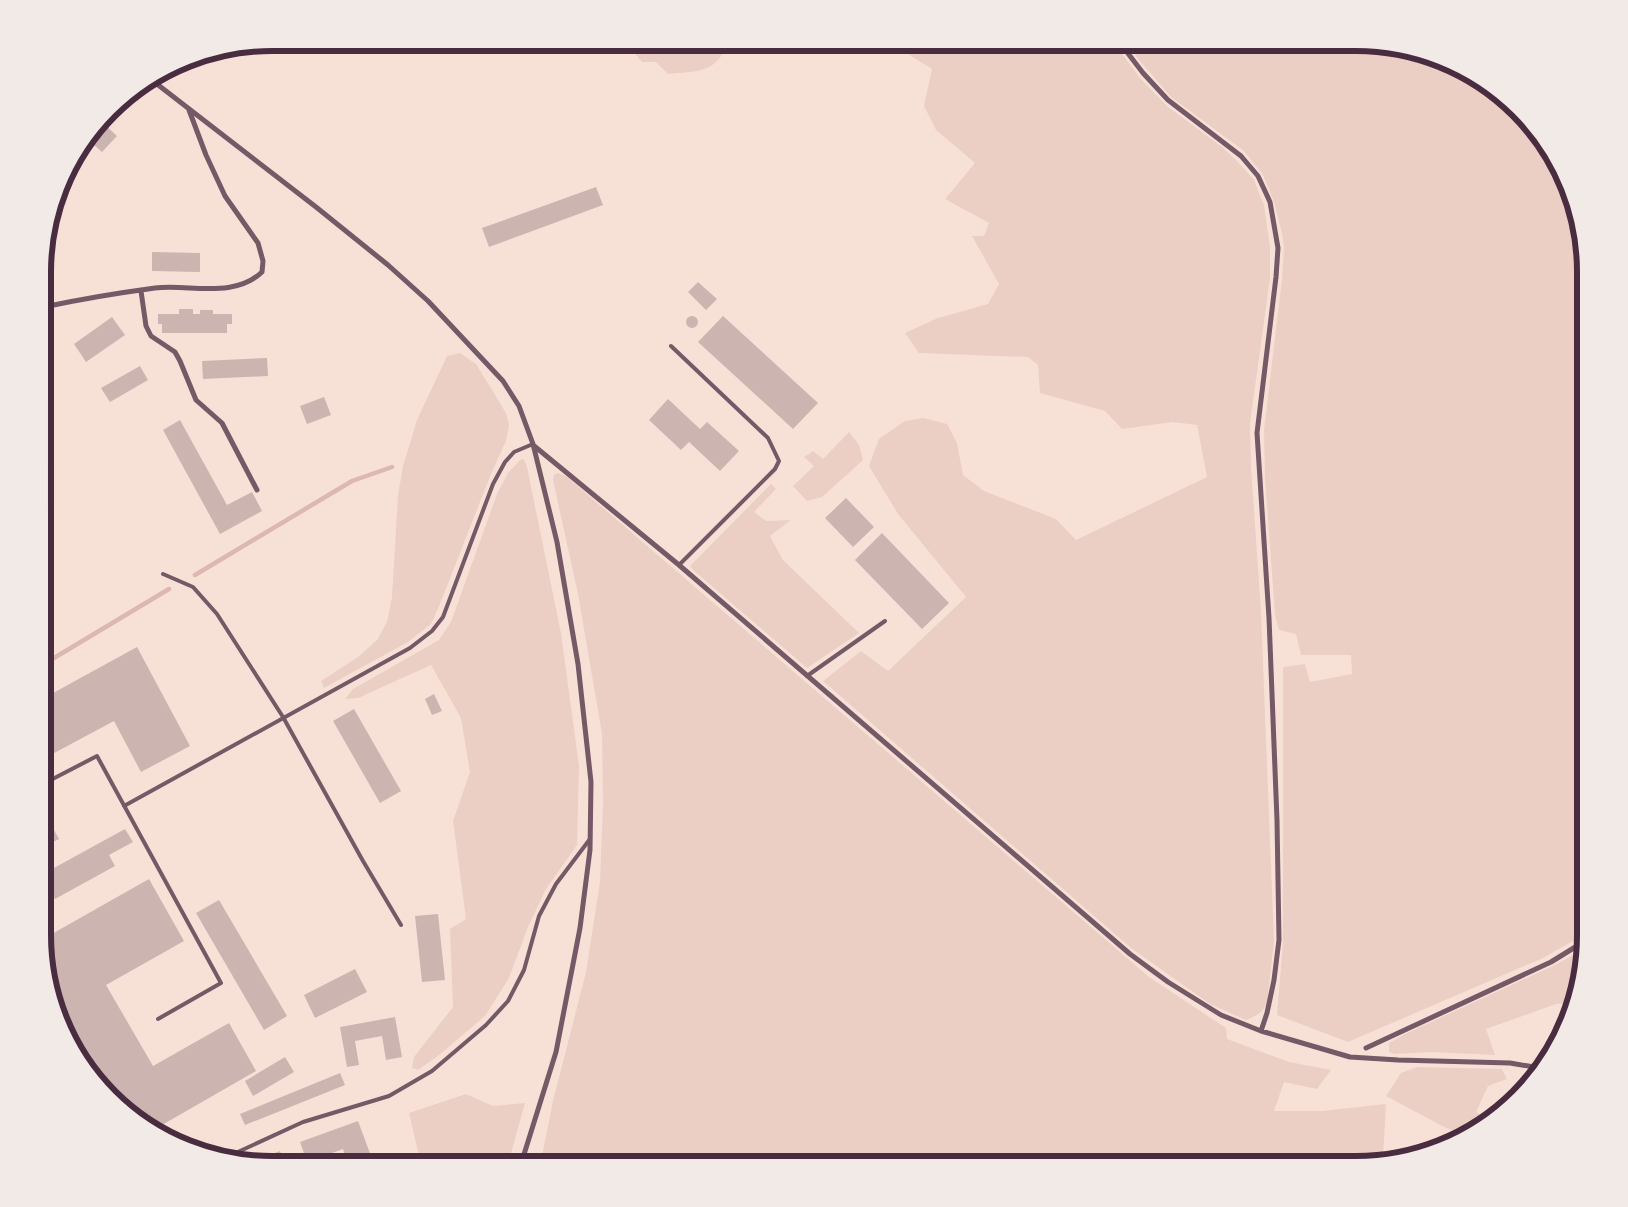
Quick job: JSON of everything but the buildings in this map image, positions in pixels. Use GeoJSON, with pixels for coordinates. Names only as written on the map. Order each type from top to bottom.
{"type":"FeatureCollection","features":[{"type":"Feature","properties":{"kind":"street"},"geometry":{"type":"LineString","coordinates":[[1126,51],[1168,100],[1241,156],[1258,176],[1270,202],[1278,248],[1257,433],[1270,618],[1279,940],[1274,980],[1261,1031]]}},
{"type":"Feature","properties":{"kind":"street"},"geometry":{"type":"LineString","coordinates":[[157,84],[323,212],[388,265],[428,301],[503,381],[519,406],[533,444],[557,542],[578,664],[591,782],[590,839],[580,928],[556,1052],[524,1156]]}},
{"type":"Feature","properties":{"kind":"street"},"geometry":{"type":"LineString","coordinates":[[51,305],[156,288],[216,289],[240,286],[253,281],[262,272],[263,260],[258,243],[225,196],[206,155],[189,109]]}},
{"type":"Feature","properties":{"kind":"street"},"geometry":{"type":"LineString","coordinates":[[141,290],[146,326],[151,336],[174,352],[196,400],[222,423],[257,490]]}},
{"type":"Feature","properties":{"kind":"street"},"geometry":{"type":"LineString","coordinates":[[533,444],[679,565],[1130,954],[1168,982],[1221,1015],[1261,1031],[1350,1057],[1510,1063],[1533,1067]]}},
{"type":"Feature","properties":{"kind":"street"},"geometry":{"type":"LineString","coordinates":[[1366,1048],[1551,962],[1576,946]]}},
{"type":"Feature","properties":{"kind":"lane"},"geometry":{"type":"LineString","coordinates":[[671,346],[768,438],[779,461],[775,469],[679,565]]}},
{"type":"Feature","properties":{"kind":"lane"},"geometry":{"type":"LineString","coordinates":[[124,806],[410,648],[432,632],[443,617],[493,484],[505,462],[514,452],[533,444]]}},
{"type":"Feature","properties":{"kind":"lane"},"geometry":{"type":"LineString","coordinates":[[163,574],[194,587],[217,614],[283,717],[401,926]]}},
{"type":"Feature","properties":{"kind":"lane"},"geometry":{"type":"LineString","coordinates":[[807,676],[885,621]]}},
{"type":"Feature","properties":{"kind":"lane"},"geometry":{"type":"LineString","coordinates":[[51,780],[97,756],[221,983],[158,1019]]}},
{"type":"Feature","properties":{"kind":"lane"},"geometry":{"type":"LineString","coordinates":[[236,1153],[303,1122],[389,1096],[432,1071],[486,1024],[508,1001],[524,970],[539,916],[556,884],[590,839]]}},
{"type":"Feature","properties":{"kind":"shaded area"},"geometry":{"type":"Polygon","coordinates":[[[633,51],[724,51],[711,66],[697,71],[668,74],[656,62],[642,62],[633,51]]]}},
{"type":"Feature","properties":{"kind":"shaded area"},"geometry":{"type":"Polygon","coordinates":[[[903,51],[1120,51],[1140,78],[1168,107],[1222,147],[1238,162],[1254,180],[1264,205],[1270,247],[1270,278],[1250,424],[1261,612],[1274,942],[1267,1002],[1259,1014],[1246,1020],[1210,1004],[1131,948],[823,681],[861,651],[888,671],[966,597],[898,514],[869,466],[879,439],[905,421],[923,418],[947,424],[957,443],[963,475],[984,491],[1056,519],[1076,540],[1207,477],[1197,425],[1172,422],[1122,429],[1105,411],[1040,393],[1038,365],[1028,357],[919,353],[905,333],[938,318],[988,304],[999,284],[972,236],[984,236],[989,223],[945,199],[975,163],[936,130],[924,106],[932,69],[903,51]]]}},
{"type":"Feature","properties":{"kind":"shaded area"},"geometry":{"type":"Polygon","coordinates":[[[1133,51],[1356,51],[1399,55],[1440,68],[1479,88],[1522,127],[1540,149],[1554,174],[1565,201],[1573,229],[1577,272],[1577,939],[1543,958],[1348,1042],[1277,1015],[1283,943],[1283,667],[1305,664],[1310,682],[1352,674],[1351,655],[1301,655],[1296,634],[1279,630],[1275,615],[1265,478],[1264,430],[1282,279],[1284,247],[1282,233],[1274,202],[1263,175],[1244,151],[1171,97],[1133,51]]]}},
{"type":"Feature","properties":{"kind":"shaded area"},"geometry":{"type":"Polygon","coordinates":[[[460,353],[476,364],[506,413],[509,425],[506,441],[491,474],[440,604],[431,624],[408,642],[324,688],[321,681],[358,657],[377,640],[387,622],[392,597],[398,495],[403,466],[417,420],[447,356],[460,353]]]}},
{"type":"Feature","properties":{"kind":"shaded area"},"geometry":{"type":"Polygon","coordinates":[[[849,432],[859,445],[863,460],[822,497],[807,501],[793,486],[814,466],[804,457],[813,451],[823,459],[849,432]]]}},
{"type":"Feature","properties":{"kind":"shaded area"},"geometry":{"type":"Polygon","coordinates":[[[524,459],[561,633],[579,766],[577,845],[546,889],[528,927],[509,978],[485,1016],[438,1056],[418,1070],[412,1068],[414,1057],[453,1007],[450,929],[466,919],[453,821],[470,772],[461,718],[431,665],[358,698],[345,699],[353,689],[439,640],[451,622],[497,494],[508,473],[520,460],[524,459]]]}},
{"type":"Feature","properties":{"kind":"shaded area"},"geometry":{"type":"Polygon","coordinates":[[[558,473],[567,477],[1149,977],[1226,1028],[1227,1039],[1289,1062],[1331,1070],[1317,1089],[1284,1082],[1274,1111],[1322,1111],[1386,1104],[1383,1154],[1356,1156],[543,1156],[553,1101],[586,972],[600,882],[603,804],[602,734],[578,594],[553,480],[554,475],[558,473]]]}},
{"type":"Feature","properties":{"kind":"shaded area"},"geometry":{"type":"Polygon","coordinates":[[[771,484],[776,489],[754,512],[766,521],[791,520],[770,536],[783,560],[859,633],[807,668],[690,566],[771,484]]]}},
{"type":"Feature","properties":{"kind":"shaded area"},"geometry":{"type":"Polygon","coordinates":[[[1576,953],[1573,978],[1566,1003],[1556,1004],[1486,1029],[1495,1055],[1431,1052],[1395,1054],[1389,1052],[1389,1043],[1405,1034],[1557,964],[1576,953]]]}},
{"type":"Feature","properties":{"kind":"shaded area"},"geometry":{"type":"Polygon","coordinates":[[[1417,1067],[1502,1069],[1507,1079],[1488,1086],[1476,1112],[1482,1116],[1457,1131],[1446,1128],[1386,1096],[1401,1073],[1417,1067]]]}},
{"type":"Feature","properties":{"kind":"shaded area"},"geometry":{"type":"Polygon","coordinates":[[[466,1094],[493,1106],[525,1103],[510,1156],[419,1156],[409,1113],[466,1094]]]}},
{"type":"Feature","properties":{"kind":"waterway"},"geometry":{"type":"LineString","coordinates":[[195,575],[352,481],[392,467]]}},
{"type":"Feature","properties":{"kind":"waterway"},"geometry":{"type":"LineString","coordinates":[[51,660],[169,589]]}}]}
